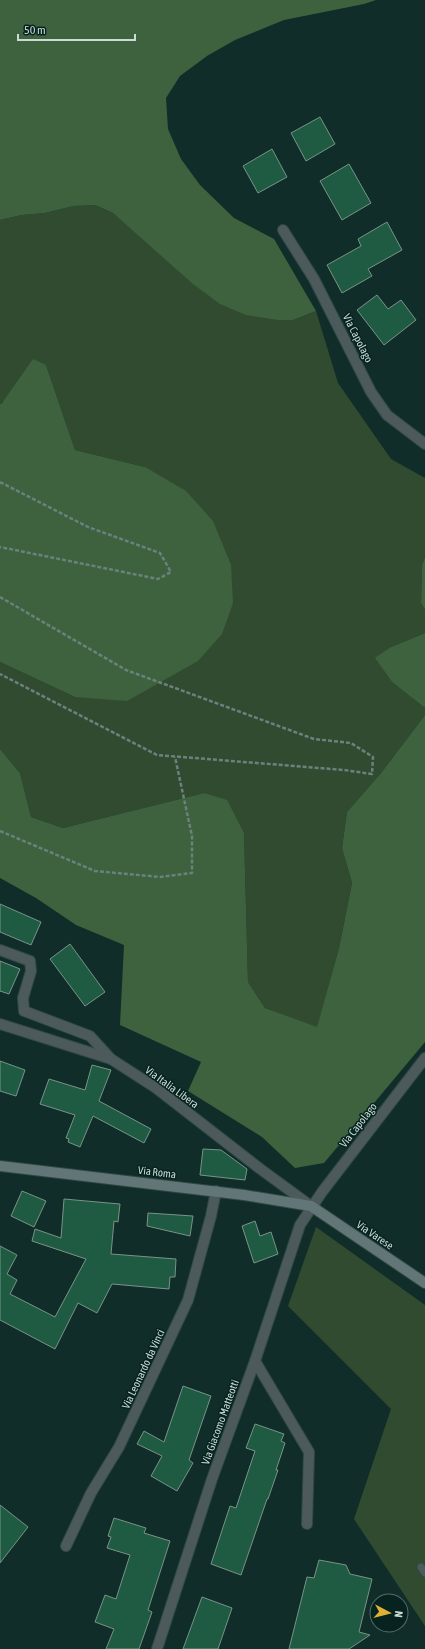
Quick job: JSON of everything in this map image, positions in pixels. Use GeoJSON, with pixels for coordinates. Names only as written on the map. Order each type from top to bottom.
{"type":"FeatureCollection","features":[{"type":"Feature","properties":{"kind":"main road","name":"Via Roma"},"geometry":{"type":"LineString","coordinates":[[0,1166],[216,1191],[311,1206]]}},
{"type":"Feature","properties":{"kind":"main road","name":"Via Varese"},"geometry":{"type":"LineString","coordinates":[[311,1206],[425,1283]]}},
{"type":"Feature","properties":{"kind":"street","name":"Via Capolago"},"geometry":{"type":"LineString","coordinates":[[283,230],[314,279],[371,392],[387,415],[425,444]]}},
{"type":"Feature","properties":{"kind":"street"},"geometry":{"type":"LineString","coordinates":[[0,950],[30,961],[31,971],[23,998],[24,1011],[90,1036],[111,1059]]}},
{"type":"Feature","properties":{"kind":"street","name":"Via Italia Libera"},"geometry":{"type":"LineString","coordinates":[[0,1024],[111,1059],[156,1088],[259,1168],[311,1206]]}},
{"type":"Feature","properties":{"kind":"street","name":"Via Capolago"},"geometry":{"type":"LineString","coordinates":[[311,1206],[425,1058]]}},
{"type":"Feature","properties":{"kind":"street","name":"Via Leonardo da Vinci"},"geometry":{"type":"LineString","coordinates":[[66,1546],[91,1493],[119,1447],[188,1300],[211,1216],[216,1191]]}},
{"type":"Feature","properties":{"kind":"street","name":"Via Giacomo Matteotti"},"geometry":{"type":"LineString","coordinates":[[157,1649],[212,1479],[255,1361],[300,1225],[311,1206]]}},
{"type":"Feature","properties":{"kind":"street"},"geometry":{"type":"LineString","coordinates":[[255,1361],[309,1452],[307,1524]]}},
{"type":"Feature","properties":{"kind":"path"},"geometry":{"type":"LineString","coordinates":[[0,482],[88,527],[160,553],[171,572],[158,579],[11,548],[0,547]]}},
{"type":"Feature","properties":{"kind":"path"},"geometry":{"type":"LineString","coordinates":[[0,597],[126,670],[314,739],[351,743],[373,757],[372,774],[344,770],[157,756],[0,674]]}},
{"type":"Feature","properties":{"kind":"path"},"geometry":{"type":"LineString","coordinates":[[0,831],[95,871],[160,877],[192,873],[192,836],[175,757]]}},
{"type":"Feature","properties":{"kind":"green space"},"geometry":{"type":"Polygon","coordinates":[[[0,0],[376,0],[364,4],[284,20],[235,40],[207,56],[180,76],[166,98],[168,129],[181,159],[200,185],[234,218],[274,239],[316,311],[293,320],[278,320],[246,315],[220,304],[193,284],[113,213],[95,205],[74,206],[45,213],[22,215],[0,220],[0,0]]]}},
{"type":"Feature","properties":{"kind":"green space"},"geometry":{"type":"Polygon","coordinates":[[[95,205],[113,213],[137,233],[293,320],[316,311],[338,383],[391,459],[425,478],[425,557],[422,565],[421,603],[425,610],[425,633],[391,647],[393,683],[425,708],[425,715],[381,773],[347,812],[342,848],[352,883],[339,948],[317,1028],[265,1008],[248,982],[244,833],[204,793],[63,828],[31,817],[20,773],[0,749],[0,662],[75,697],[145,467],[75,450],[46,365],[0,404],[0,220],[22,215],[45,213],[74,206],[95,205]]]}},
{"type":"Feature","properties":{"kind":"green space"},"geometry":{"type":"Polygon","coordinates":[[[33,359],[46,365],[75,450],[145,467],[186,491],[213,521],[231,565],[233,603],[222,634],[198,661],[127,701],[75,697],[0,662],[0,404],[33,359]]]}},
{"type":"Feature","properties":{"kind":"green space"},"geometry":{"type":"Polygon","coordinates":[[[425,557],[425,610],[421,603],[422,565],[425,557]]]}},
{"type":"Feature","properties":{"kind":"green space"},"geometry":{"type":"Polygon","coordinates":[[[425,633],[425,708],[393,683],[375,658],[391,647],[425,633]]]}},
{"type":"Feature","properties":{"kind":"green space"},"geometry":{"type":"Polygon","coordinates":[[[425,715],[425,1042],[324,1163],[295,1168],[262,1137],[188,1091],[201,1062],[120,1025],[124,945],[76,925],[36,898],[0,878],[0,749],[20,773],[31,817],[63,828],[204,793],[227,800],[244,833],[248,982],[265,1008],[317,1027],[339,948],[352,883],[342,848],[347,812],[381,773],[425,715]]]}},
{"type":"Feature","properties":{"kind":"green space"},"geometry":{"type":"Polygon","coordinates":[[[316,1227],[425,1305],[425,1626],[409,1602],[409,1593],[403,1593],[354,1519],[391,1409],[288,1306],[316,1227]]]}},
{"type":"Feature","properties":{"kind":"building"},"geometry":{"type":"Polygon","coordinates":[[[320,117],[335,144],[306,161],[291,133],[320,117]]]}},
{"type":"Feature","properties":{"kind":"building"},"geometry":{"type":"Polygon","coordinates":[[[272,149],[287,177],[258,193],[243,166],[272,149]]]}},
{"type":"Feature","properties":{"kind":"building"},"geometry":{"type":"Polygon","coordinates":[[[349,164],[371,203],[342,220],[320,181],[349,164]]]}},
{"type":"Feature","properties":{"kind":"building"},"geometry":{"type":"Polygon","coordinates":[[[387,222],[402,250],[368,269],[372,276],[342,293],[327,265],[361,246],[358,239],[387,222]]]}},
{"type":"Feature","properties":{"kind":"building"},"geometry":{"type":"Polygon","coordinates":[[[377,295],[388,309],[401,300],[416,320],[384,345],[357,310],[377,295]]]}},
{"type":"Feature","properties":{"kind":"building"},"geometry":{"type":"Polygon","coordinates":[[[0,904],[41,922],[31,945],[0,932],[0,904]]]}},
{"type":"Feature","properties":{"kind":"building"},"geometry":{"type":"Polygon","coordinates":[[[70,944],[105,992],[85,1006],[50,959],[70,944]]]}},
{"type":"Feature","properties":{"kind":"building"},"geometry":{"type":"Polygon","coordinates":[[[0,961],[20,969],[9,994],[0,991],[0,961]]]}},
{"type":"Feature","properties":{"kind":"building"},"geometry":{"type":"Polygon","coordinates":[[[0,1061],[25,1070],[16,1096],[0,1091],[0,1061]]]}},
{"type":"Feature","properties":{"kind":"building"},"geometry":{"type":"Polygon","coordinates":[[[92,1065],[111,1070],[99,1101],[151,1129],[144,1143],[93,1116],[80,1147],[68,1142],[69,1139],[66,1138],[75,1115],[40,1104],[49,1079],[85,1090],[92,1065]]]}},
{"type":"Feature","properties":{"kind":"building"},"geometry":{"type":"Polygon","coordinates":[[[203,1149],[221,1150],[247,1169],[245,1180],[200,1175],[203,1149]]]}},
{"type":"Feature","properties":{"kind":"building"},"geometry":{"type":"Polygon","coordinates":[[[22,1191],[46,1201],[34,1227],[11,1216],[22,1191]]]}},
{"type":"Feature","properties":{"kind":"building"},"geometry":{"type":"Polygon","coordinates":[[[64,1199],[120,1204],[118,1222],[114,1221],[111,1254],[176,1259],[175,1277],[170,1277],[169,1289],[112,1284],[97,1313],[78,1303],[55,1349],[0,1320],[0,1246],[17,1255],[7,1274],[17,1280],[10,1294],[55,1317],[86,1259],[32,1241],[35,1229],[61,1238],[64,1199]]]}},
{"type":"Feature","properties":{"kind":"building"},"geometry":{"type":"Polygon","coordinates":[[[148,1213],[193,1216],[190,1236],[147,1226],[148,1213]]]}},
{"type":"Feature","properties":{"kind":"building"},"geometry":{"type":"Polygon","coordinates":[[[255,1221],[260,1236],[271,1232],[278,1254],[254,1263],[242,1226],[255,1221]]]}},
{"type":"Feature","properties":{"kind":"building"},"geometry":{"type":"Polygon","coordinates":[[[183,1386],[211,1396],[189,1460],[193,1463],[177,1491],[151,1476],[162,1456],[137,1444],[144,1431],[164,1442],[183,1386]]]}},
{"type":"Feature","properties":{"kind":"building"},"geometry":{"type":"Polygon","coordinates":[[[255,1424],[284,1434],[281,1441],[285,1443],[276,1470],[278,1470],[241,1575],[211,1564],[230,1506],[236,1508],[255,1451],[246,1448],[255,1424]]]}},
{"type":"Feature","properties":{"kind":"building"},"geometry":{"type":"Polygon","coordinates":[[[0,1505],[28,1527],[0,1563],[0,1505]]]}},
{"type":"Feature","properties":{"kind":"building"},"geometry":{"type":"Polygon","coordinates":[[[114,1518],[146,1528],[144,1533],[170,1541],[148,1610],[152,1612],[139,1649],[106,1649],[114,1629],[95,1622],[105,1595],[116,1599],[130,1555],[107,1548],[111,1537],[108,1536],[114,1518]]]}},
{"type":"Feature","properties":{"kind":"building"},"geometry":{"type":"Polygon","coordinates":[[[319,1560],[346,1565],[350,1574],[372,1579],[359,1632],[370,1635],[349,1649],[289,1649],[307,1577],[314,1578],[319,1560]]]}},
{"type":"Feature","properties":{"kind":"building"},"geometry":{"type":"Polygon","coordinates":[[[202,1597],[232,1608],[218,1649],[183,1649],[202,1597]]]}}]}
